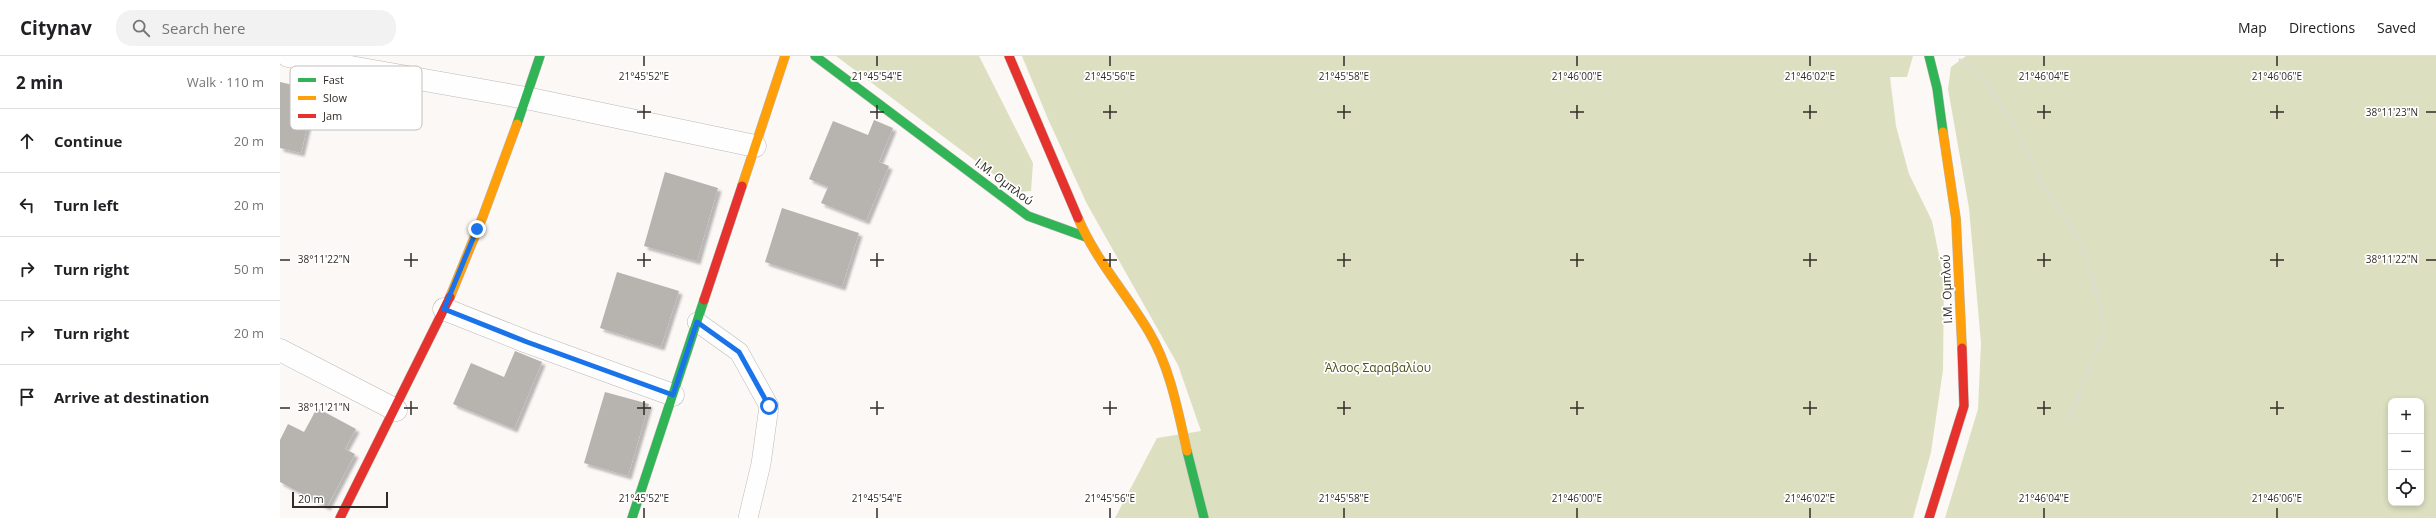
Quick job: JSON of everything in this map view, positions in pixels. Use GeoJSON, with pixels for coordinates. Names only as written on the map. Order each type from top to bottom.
{"type":"FeatureCollection","features":[{"type":"Feature","properties":{"kind":"street"},"geometry":{"type":"LineString","coordinates":[[288,56],[345,66]]}},
{"type":"Feature","properties":{"kind":"street"},"geometry":{"type":"LineString","coordinates":[[340,518],[396,410],[444,309],[477,229],[526,98],[540,56]]}},
{"type":"Feature","properties":{"kind":"street"},"geometry":{"type":"LineString","coordinates":[[632,518],[785,56]]}},
{"type":"Feature","properties":{"kind":"street","name":"Ι.Μ. Ομπλού"},"geometry":{"type":"LineString","coordinates":[[815,56],[1028,216],[1086,237]]}},
{"type":"Feature","properties":{"kind":"street"},"geometry":{"type":"LineString","coordinates":[[1009,56],[1086,237],[1150,333],[1170,381],[1204,518]]}},
{"type":"Feature","properties":{"kind":"street","name":"Ι.Μ. Ομπλού"},"geometry":{"type":"LineString","coordinates":[[1929,56],[1937,88],[1956,219],[1964,406],[1929,518]]}},
{"type":"Feature","properties":{"kind":"street"},"geometry":{"type":"LineString","coordinates":[[422,80],[526,98],[755,146]]}},
{"type":"Feature","properties":{"kind":"street"},"geometry":{"type":"LineString","coordinates":[[444,309],[527,342],[673,395]]}},
{"type":"Feature","properties":{"kind":"street"},"geometry":{"type":"LineString","coordinates":[[280,350],[396,410]]}},
{"type":"Feature","properties":{"kind":"lane"},"geometry":{"type":"LineString","coordinates":[[697,322],[739,352],[769,406],[761,464],[748,518]]}},
{"type":"Feature","properties":{"kind":"path"},"geometry":{"type":"LineString","coordinates":[[1955,56],[1982,76],[2008,116],[2043,185],[2070,225],[2087,259],[2101,309],[2103,334],[2068,422]]}},
{"type":"Feature","properties":{"kind":"green space"},"geometry":{"type":"Polygon","coordinates":[[[836,56],[979,56],[1033,163],[1031,191],[1017,192],[836,56]]]}},
{"type":"Feature","properties":{"kind":"green space","name":"Άλσος Σαραβαλίου"},"geometry":{"type":"Polygon","coordinates":[[[1022,56],[1913,56],[1907,77],[1890,77],[1896,126],[1909,174],[1932,221],[1944,280],[1943,370],[1931,452],[1913,518],[1115,518],[1157,438],[1201,431],[1178,365],[1087,204],[1048,119],[1022,56]]]}},
{"type":"Feature","properties":{"kind":"green space"},"geometry":{"type":"Polygon","coordinates":[[[1966,56],[2436,56],[2436,518],[1945,518],[1978,409],[1981,343],[1969,208],[1948,89],[1951,67],[1966,56]]]}},
{"type":"Feature","properties":{"kind":"building"},"geometry":{"type":"Polygon","coordinates":[[[280,82],[290,84],[290,130],[306,130],[301,153],[280,148],[280,82]]]}},
{"type":"Feature","properties":{"kind":"building"},"geometry":{"type":"Polygon","coordinates":[[[874,120],[893,128],[879,162],[889,166],[866,221],[821,203],[828,187],[809,179],[833,121],[868,135],[874,120]]]}},
{"type":"Feature","properties":{"kind":"building"},"geometry":{"type":"Polygon","coordinates":[[[665,172],[718,188],[697,261],[644,246],[665,172]]]}},
{"type":"Feature","properties":{"kind":"building"},"geometry":{"type":"Polygon","coordinates":[[[782,208],[859,233],[842,287],[765,262],[782,208]]]}},
{"type":"Feature","properties":{"kind":"building"},"geometry":{"type":"Polygon","coordinates":[[[617,272],[679,291],[661,347],[600,328],[617,272]]]}},
{"type":"Feature","properties":{"kind":"building"},"geometry":{"type":"Polygon","coordinates":[[[515,351],[542,362],[514,429],[453,404],[471,363],[504,377],[515,351]]]}},
{"type":"Feature","properties":{"kind":"building"},"geometry":{"type":"Polygon","coordinates":[[[605,392],[649,404],[628,476],[584,463],[605,392]]]}},
{"type":"Feature","properties":{"kind":"building"},"geometry":{"type":"Polygon","coordinates":[[[317,408],[356,429],[345,449],[355,454],[327,507],[280,482],[280,440],[288,424],[304,432],[317,408]]]}},
{"type":"Feature","properties":{"kind":"traffic: fast"},"geometry":{"type":"LineString","coordinates":[[517,124],[540,56]]}},
{"type":"Feature","properties":{"kind":"traffic: fast"},"geometry":{"type":"LineString","coordinates":[[815,56],[1028,216],[1086,237]]}},
{"type":"Feature","properties":{"kind":"traffic: fast"},"geometry":{"type":"LineString","coordinates":[[1929,56],[1937,88],[1943,132]]}},
{"type":"Feature","properties":{"kind":"traffic: fast"},"geometry":{"type":"LineString","coordinates":[[632,518],[704,300]]}},
{"type":"Feature","properties":{"kind":"traffic: fast"},"geometry":{"type":"LineString","coordinates":[[1187,451],[1204,518]]}},
{"type":"Feature","properties":{"kind":"traffic: slow"},"geometry":{"type":"LineString","coordinates":[[742,186],[785,56]]}},
{"type":"Feature","properties":{"kind":"traffic: slow"},"geometry":{"type":"LineString","coordinates":[[450,297],[483,216],[517,124]]}},
{"type":"Feature","properties":{"kind":"traffic: slow"},"geometry":{"type":"LineString","coordinates":[[1943,132],[1956,219],[1962,348]]}},
{"type":"Feature","properties":{"kind":"traffic: slow"},"geometry":{"type":"LineString","coordinates":[[1078,218],[1093,248],[1149,332],[1163,360],[1168,374],[1187,451]]}},
{"type":"Feature","properties":{"kind":"traffic: jam"},"geometry":{"type":"LineString","coordinates":[[1009,56],[1078,218]]}},
{"type":"Feature","properties":{"kind":"traffic: jam"},"geometry":{"type":"LineString","coordinates":[[704,300],[742,186]]}},
{"type":"Feature","properties":{"kind":"traffic: jam"},"geometry":{"type":"LineString","coordinates":[[340,518],[450,297]]}},
{"type":"Feature","properties":{"kind":"traffic: jam"},"geometry":{"type":"LineString","coordinates":[[1929,518],[1964,406],[1962,348]]}},
{"type":"Feature","properties":{"kind":"route"},"geometry":{"type":"LineString","coordinates":[[477,229],[444,309],[527,342],[673,395],[697,322],[739,352],[769,406]]}}]}
